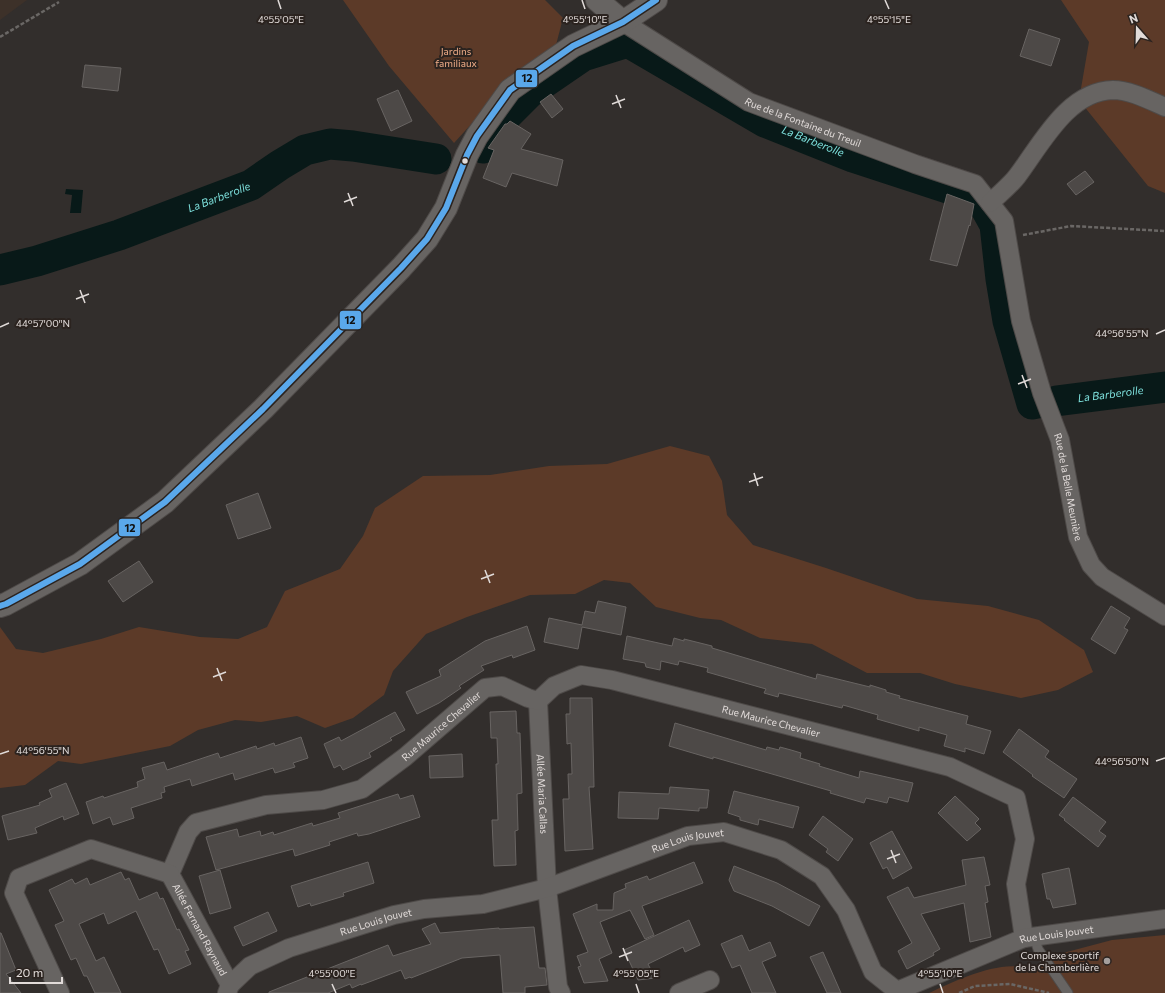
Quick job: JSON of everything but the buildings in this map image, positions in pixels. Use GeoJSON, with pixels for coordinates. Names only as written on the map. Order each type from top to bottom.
{"type":"FeatureCollection","features":[{"type":"Feature","properties":{"kind":"street"},"geometry":{"type":"LineString","coordinates":[[597,0],[623,22]]}},
{"type":"Feature","properties":{"kind":"street"},"geometry":{"type":"LineString","coordinates":[[0,606],[80,564],[165,502],[263,409],[401,268],[427,239],[446,208],[467,155],[477,136],[510,90],[573,46],[623,22],[656,0]]}},
{"type":"Feature","properties":{"kind":"street","name":"Rue de la Fontaine du Treuil"},"geometry":{"type":"LineString","coordinates":[[623,22],[749,102],[915,164],[975,184],[990,203]]}},
{"type":"Feature","properties":{"kind":"street"},"geometry":{"type":"LineString","coordinates":[[1007,239],[1004,221],[990,203],[1017,177],[1057,122],[1079,100],[1097,92],[1114,90],[1136,95],[1165,107]]}},
{"type":"Feature","properties":{"kind":"street","name":"Rue de la Belle Meunière"},"geometry":{"type":"LineString","coordinates":[[1007,239],[1021,321],[1042,393],[1060,440],[1078,537],[1091,565],[1102,577],[1165,616]]}},
{"type":"Feature","properties":{"kind":"street","name":"Rue Maurice Chevalier"},"geometry":{"type":"LineString","coordinates":[[170,874],[188,832],[196,823],[266,805],[322,800],[362,789],[405,757],[485,688],[502,686],[538,701],[554,686],[581,675],[612,680],[950,767],[1016,798],[1025,839],[1016,884],[1029,938]]}},
{"type":"Feature","properties":{"kind":"street","name":"Allée Maria Callas"},"geometry":{"type":"LineString","coordinates":[[538,701],[547,888],[558,987],[561,993]]}},
{"type":"Feature","properties":{"kind":"street","name":"Rue Louis Jouvet"},"geometry":{"type":"LineString","coordinates":[[229,989],[250,966],[289,948],[394,915],[424,909],[483,904],[547,888],[688,836],[724,832],[781,850],[822,876],[846,910],[873,972],[895,992],[1029,938],[1165,919]]}},
{"type":"Feature","properties":{"kind":"street"},"geometry":{"type":"LineString","coordinates":[[60,993],[14,893],[19,878],[91,849],[170,874]]}},
{"type":"Feature","properties":{"kind":"street","name":"Allée Fernand Raynaud"},"geometry":{"type":"LineString","coordinates":[[170,874],[229,989]]}},
{"type":"Feature","properties":{"kind":"street"},"geometry":{"type":"LineString","coordinates":[[678,993],[710,980]]}},
{"type":"Feature","properties":{"kind":"lane"},"geometry":{"type":"LineString","coordinates":[[1029,938],[1068,993]]}},
{"type":"Feature","properties":{"kind":"path"},"geometry":{"type":"LineString","coordinates":[[0,38],[59,2]]}},
{"type":"Feature","properties":{"kind":"path"},"geometry":{"type":"LineString","coordinates":[[1007,239],[1071,226],[1165,231]]}},
{"type":"Feature","properties":{"kind":"path"},"geometry":{"type":"LineString","coordinates":[[959,993],[974,986],[1010,984],[1049,993]]}},
{"type":"Feature","properties":{"kind":"shaded area"},"geometry":{"type":"Polygon","coordinates":[[[0,0],[27,0],[0,20],[0,0]]]}},
{"type":"Feature","properties":{"kind":"shaded area"},"geometry":{"type":"Polygon","coordinates":[[[66,189],[83,190],[81,213],[70,213],[72,195],[65,194],[66,189]]]}},
{"type":"Feature","properties":{"kind":"green space","name":"Jardins familiaux"},"geometry":{"type":"Polygon","coordinates":[[[343,0],[545,0],[563,18],[556,45],[524,66],[454,143],[389,66],[343,0]]]}},
{"type":"Feature","properties":{"kind":"green space"},"geometry":{"type":"Polygon","coordinates":[[[1061,0],[1165,0],[1165,193],[1148,186],[1079,100],[1089,42],[1061,0]]]}},
{"type":"Feature","properties":{"kind":"green space"},"geometry":{"type":"Polygon","coordinates":[[[670,446],[709,456],[722,481],[727,515],[753,545],[917,599],[988,606],[1039,620],[1084,650],[1093,672],[1058,690],[1021,698],[955,684],[920,673],[867,673],[812,644],[760,638],[721,620],[700,618],[656,607],[630,583],[604,580],[575,594],[530,595],[467,617],[426,634],[393,671],[384,695],[353,718],[325,728],[297,716],[261,722],[235,720],[198,730],[170,746],[81,764],[58,761],[25,785],[0,788],[0,627],[16,649],[43,653],[101,639],[139,627],[200,637],[238,639],[267,627],[285,591],[340,569],[363,536],[375,508],[423,476],[490,475],[549,466],[607,464],[670,446]]]}},
{"type":"Feature","properties":{"kind":"green space","name":"Complexe sportif de la Chamberlière"},"geometry":{"type":"Polygon","coordinates":[[[1165,935],[1165,993],[929,993],[966,977],[994,968],[1007,966],[1031,970],[1063,953],[1112,940],[1165,935]]]}},
{"type":"Feature","properties":{"kind":"waterway","name":"La Barberolle"},"geometry":{"type":"LineString","coordinates":[[483,148],[502,120],[529,93],[583,56],[628,42],[765,122],[853,157],[972,196],[985,207],[995,225],[1001,279],[1008,321],[1032,404],[1037,403]]}},
{"type":"Feature","properties":{"kind":"waterway","name":"La Barberolle"},"geometry":{"type":"LineString","coordinates":[[0,270],[37,261],[119,235],[251,185],[305,150],[330,144],[353,146],[436,159]]}},
{"type":"Feature","properties":{"kind":"waterway","name":"La Barberolle"},"geometry":{"type":"LineString","coordinates":[[1056,401],[1165,387]]}},
{"type":"Feature","properties":{"kind":"transit line","name":"12"},"geometry":{"type":"LineString","coordinates":[[0,606],[80,564],[165,502],[263,409],[401,268],[427,239],[446,208],[467,155],[477,136],[510,90],[573,46],[623,22],[656,0]]}},
{"type":"Feature","properties":{"kind":"place","name":"Complexe sportif de la Chamberlière"},"geometry":{"type":"Point","coordinates":[1107,961]}}]}
